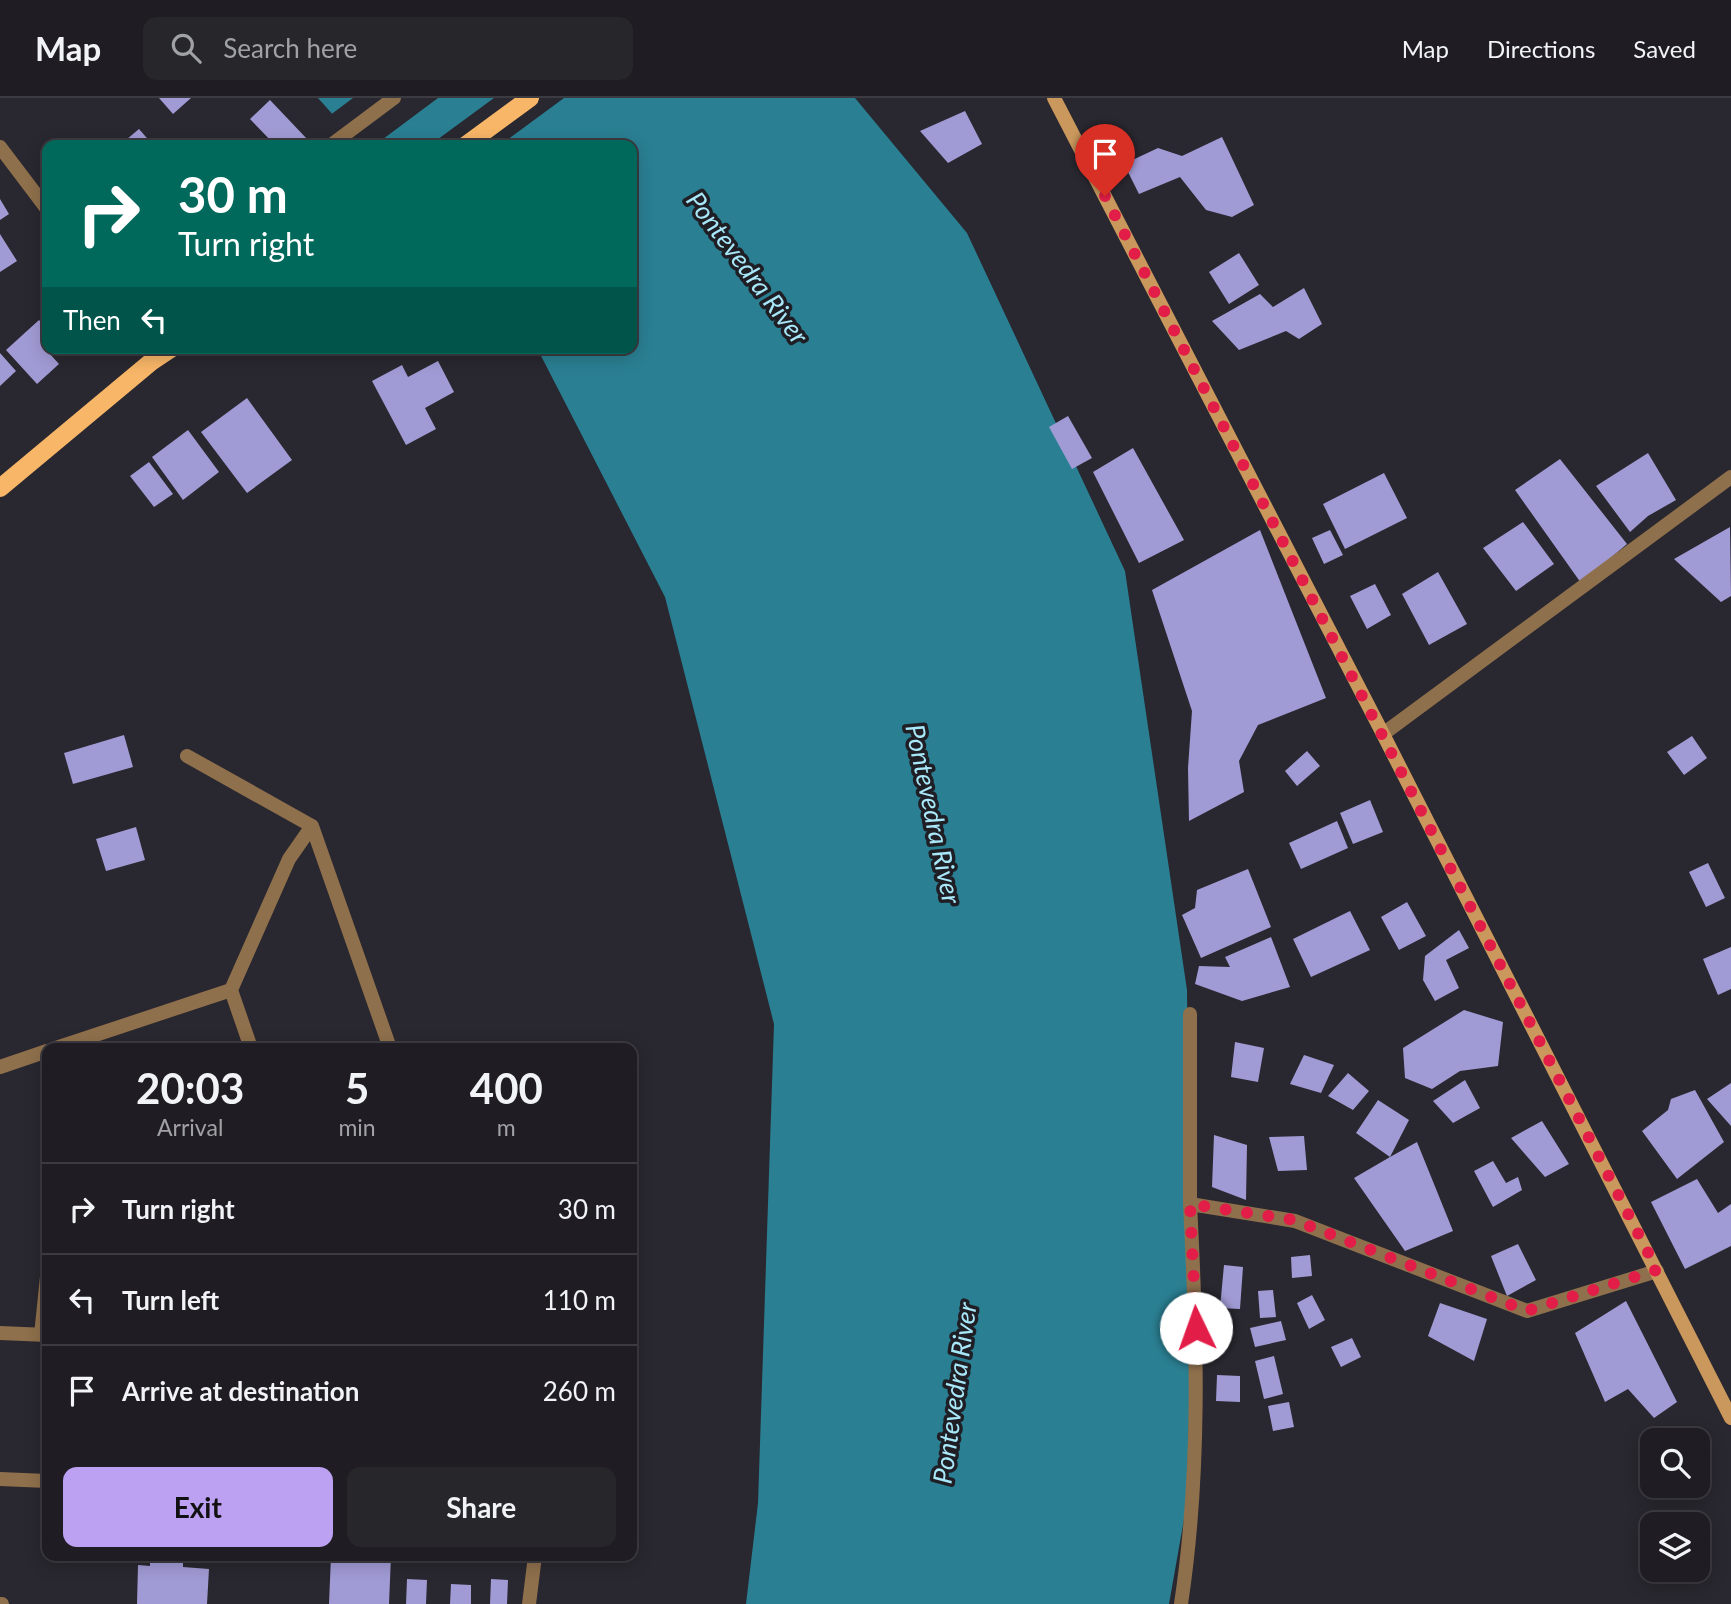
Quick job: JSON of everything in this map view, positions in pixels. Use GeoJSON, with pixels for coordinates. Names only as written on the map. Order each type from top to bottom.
{"type":"FeatureCollection","features":[{"type":"Feature","properties":{"kind":"main road"},"geometry":{"type":"LineString","coordinates":[[473,140],[530,98]]}},
{"type":"Feature","properties":{"kind":"main road"},"geometry":{"type":"LineString","coordinates":[[1054,98],[1383,734],[1731,1418]]}},
{"type":"Feature","properties":{"kind":"main road"},"geometry":{"type":"LineString","coordinates":[[0,488],[147,355]]}},
{"type":"Feature","properties":{"kind":"street"},"geometry":{"type":"LineString","coordinates":[[338,140],[394,98]]}},
{"type":"Feature","properties":{"kind":"street"},"geometry":{"type":"LineString","coordinates":[[0,147],[42,202]]}},
{"type":"Feature","properties":{"kind":"street"},"geometry":{"type":"LineString","coordinates":[[1383,734],[1731,477]]}},
{"type":"Feature","properties":{"kind":"street"},"geometry":{"type":"LineString","coordinates":[[187,756],[312,826],[388,1043]]}},
{"type":"Feature","properties":{"kind":"street"},"geometry":{"type":"LineString","coordinates":[[249,1043],[230,990],[289,859],[312,826]]}},
{"type":"Feature","properties":{"kind":"street"},"geometry":{"type":"LineString","coordinates":[[70,1043],[230,990]]}},
{"type":"Feature","properties":{"kind":"street"},"geometry":{"type":"LineString","coordinates":[[1181,1604],[1191,1538],[1196,1328],[1190,1204],[1190,1014]]}},
{"type":"Feature","properties":{"kind":"street"},"geometry":{"type":"LineString","coordinates":[[0,1067],[42,1053]]}},
{"type":"Feature","properties":{"kind":"street"},"geometry":{"type":"LineString","coordinates":[[1190,1204],[1294,1220],[1527,1311],[1657,1270]]}},
{"type":"Feature","properties":{"kind":"street"},"geometry":{"type":"LineString","coordinates":[[0,1333],[42,1335]]}},
{"type":"Feature","properties":{"kind":"street"},"geometry":{"type":"LineString","coordinates":[[0,1479],[42,1481]]}},
{"type":"Feature","properties":{"kind":"street"},"geometry":{"type":"LineString","coordinates":[[529,1604],[534,1561]]}},
{"type":"Feature","properties":{"kind":"water","name":"Pontevedra River"},"geometry":{"type":"Polygon","coordinates":[[[318,98],[855,98],[967,233],[1125,571],[1187,990],[1191,1368],[1186,1508],[1169,1604],[746,1604],[758,1503],[774,1024],[665,597],[540,354],[637,354],[637,140],[356,140],[318,98]]]}},
{"type":"Feature","properties":{"kind":"pier"},"geometry":{"type":"Polygon","coordinates":[[[353,98],[438,98],[382,140],[351,140],[329,116],[353,98]]]}},
{"type":"Feature","properties":{"kind":"pier"},"geometry":{"type":"Polygon","coordinates":[[[494,98],[564,98],[507,140],[437,140],[494,98]]]}},
{"type":"Feature","properties":{"kind":"building"},"geometry":{"type":"Polygon","coordinates":[[[159,98],[191,98],[173,114],[159,98]]]}},
{"type":"Feature","properties":{"kind":"building"},"geometry":{"type":"Polygon","coordinates":[[[270,100],[308,140],[270,140],[250,119],[270,100]]]}},
{"type":"Feature","properties":{"kind":"building"},"geometry":{"type":"Polygon","coordinates":[[[965,111],[982,144],[948,163],[920,131],[965,111]]]}},
{"type":"Feature","properties":{"kind":"building"},"geometry":{"type":"Polygon","coordinates":[[[139,129],[149,140],[126,140],[139,129]]]}},
{"type":"Feature","properties":{"kind":"building"},"geometry":{"type":"Polygon","coordinates":[[[1222,137],[1254,205],[1232,217],[1206,210],[1180,177],[1139,194],[1124,164],[1158,148],[1182,156],[1222,137]]]}},
{"type":"Feature","properties":{"kind":"building"},"geometry":{"type":"Polygon","coordinates":[[[0,199],[9,214],[0,220],[0,199]]]}},
{"type":"Feature","properties":{"kind":"building"},"geometry":{"type":"Polygon","coordinates":[[[0,234],[17,261],[0,272],[0,234]]]}},
{"type":"Feature","properties":{"kind":"building"},"geometry":{"type":"Polygon","coordinates":[[[1239,253],[1259,285],[1229,304],[1209,272],[1239,253]]]}},
{"type":"Feature","properties":{"kind":"building"},"geometry":{"type":"Polygon","coordinates":[[[1304,288],[1322,324],[1299,339],[1286,331],[1239,350],[1212,321],[1260,294],[1273,307],[1304,288]]]}},
{"type":"Feature","properties":{"kind":"building"},"geometry":{"type":"Polygon","coordinates":[[[39,320],[42,323],[42,354],[50,354],[59,364],[37,384],[6,350],[39,320]]]}},
{"type":"Feature","properties":{"kind":"building"},"geometry":{"type":"Polygon","coordinates":[[[0,353],[16,371],[0,386],[0,353]]]}},
{"type":"Feature","properties":{"kind":"building"},"geometry":{"type":"Polygon","coordinates":[[[438,361],[454,392],[425,408],[436,429],[406,445],[372,381],[402,365],[408,377],[438,361]]]}},
{"type":"Feature","properties":{"kind":"building"},"geometry":{"type":"Polygon","coordinates":[[[247,398],[292,460],[247,493],[201,432],[247,398]]]}},
{"type":"Feature","properties":{"kind":"building"},"geometry":{"type":"Polygon","coordinates":[[[1068,416],[1092,458],[1072,469],[1049,427],[1068,416]]]}},
{"type":"Feature","properties":{"kind":"building"},"geometry":{"type":"Polygon","coordinates":[[[188,430],[219,472],[183,500],[152,457],[188,430]]]}},
{"type":"Feature","properties":{"kind":"building"},"geometry":{"type":"Polygon","coordinates":[[[1133,448],[1184,540],[1139,563],[1093,472],[1133,448]]]}},
{"type":"Feature","properties":{"kind":"building"},"geometry":{"type":"Polygon","coordinates":[[[1648,453],[1676,500],[1648,516],[1630,532],[1596,486],[1648,453]]]}},
{"type":"Feature","properties":{"kind":"building"},"geometry":{"type":"Polygon","coordinates":[[[1560,459],[1627,544],[1581,583],[1515,490],[1560,459]]]}},
{"type":"Feature","properties":{"kind":"building"},"geometry":{"type":"Polygon","coordinates":[[[149,462],[173,494],[154,507],[130,476],[149,462]]]}},
{"type":"Feature","properties":{"kind":"building"},"geometry":{"type":"Polygon","coordinates":[[[1384,473],[1407,518],[1345,549],[1323,504],[1384,473]]]}},
{"type":"Feature","properties":{"kind":"building"},"geometry":{"type":"Polygon","coordinates":[[[1523,522],[1554,564],[1516,591],[1483,548],[1523,522]]]}},
{"type":"Feature","properties":{"kind":"building"},"geometry":{"type":"Polygon","coordinates":[[[1730,527],[1731,596],[1721,602],[1674,559],[1730,527]]]}},
{"type":"Feature","properties":{"kind":"building"},"geometry":{"type":"Polygon","coordinates":[[[1260,530],[1326,698],[1258,725],[1239,761],[1244,792],[1189,821],[1188,768],[1192,711],[1152,590],[1260,530]]]}},
{"type":"Feature","properties":{"kind":"building"},"geometry":{"type":"Polygon","coordinates":[[[1330,530],[1343,555],[1324,564],[1312,538],[1330,530]]]}},
{"type":"Feature","properties":{"kind":"building"},"geometry":{"type":"Polygon","coordinates":[[[1438,572],[1467,624],[1429,645],[1402,594],[1438,572]]]}},
{"type":"Feature","properties":{"kind":"building"},"geometry":{"type":"Polygon","coordinates":[[[1375,584],[1391,615],[1367,629],[1350,596],[1375,584]]]}},
{"type":"Feature","properties":{"kind":"building"},"geometry":{"type":"Polygon","coordinates":[[[124,735],[133,767],[73,784],[64,753],[124,735]]]}},
{"type":"Feature","properties":{"kind":"building"},"geometry":{"type":"Polygon","coordinates":[[[1692,736],[1707,758],[1684,775],[1667,752],[1692,736]]]}},
{"type":"Feature","properties":{"kind":"building"},"geometry":{"type":"Polygon","coordinates":[[[1307,751],[1320,766],[1297,786],[1285,771],[1307,751]]]}},
{"type":"Feature","properties":{"kind":"building"},"geometry":{"type":"Polygon","coordinates":[[[1370,800],[1383,832],[1353,844],[1340,813],[1370,800]]]}},
{"type":"Feature","properties":{"kind":"building"},"geometry":{"type":"Polygon","coordinates":[[[1337,821],[1348,848],[1301,869],[1289,843],[1337,821]]]}},
{"type":"Feature","properties":{"kind":"building"},"geometry":{"type":"Polygon","coordinates":[[[136,827],[145,860],[106,871],[96,839],[136,827]]]}},
{"type":"Feature","properties":{"kind":"building"},"geometry":{"type":"Polygon","coordinates":[[[1708,863],[1725,898],[1706,907],[1689,872],[1708,863]]]}},
{"type":"Feature","properties":{"kind":"building"},"geometry":{"type":"Polygon","coordinates":[[[1248,869],[1271,927],[1201,958],[1182,915],[1195,908],[1197,890],[1248,869]]]}},
{"type":"Feature","properties":{"kind":"building"},"geometry":{"type":"Polygon","coordinates":[[[1407,902],[1426,936],[1399,950],[1381,917],[1407,902]]]}},
{"type":"Feature","properties":{"kind":"building"},"geometry":{"type":"Polygon","coordinates":[[[1350,911],[1370,950],[1311,977],[1293,939],[1350,911]]]}},
{"type":"Feature","properties":{"kind":"building"},"geometry":{"type":"Polygon","coordinates":[[[1459,930],[1469,948],[1446,960],[1459,988],[1435,1001],[1423,980],[1425,956],[1459,930]]]}},
{"type":"Feature","properties":{"kind":"building"},"geometry":{"type":"Polygon","coordinates":[[[1271,937],[1290,987],[1242,1001],[1195,984],[1199,966],[1230,967],[1225,957],[1271,937]]]}},
{"type":"Feature","properties":{"kind":"building"},"geometry":{"type":"Polygon","coordinates":[[[1731,947],[1731,989],[1718,995],[1703,959],[1731,947]]]}},
{"type":"Feature","properties":{"kind":"building"},"geometry":{"type":"Polygon","coordinates":[[[1464,1010],[1503,1022],[1498,1066],[1460,1071],[1432,1089],[1405,1078],[1403,1048],[1464,1010]]]}},
{"type":"Feature","properties":{"kind":"building"},"geometry":{"type":"Polygon","coordinates":[[[1235,1042],[1264,1048],[1258,1082],[1231,1077],[1235,1042]]]}},
{"type":"Feature","properties":{"kind":"building"},"geometry":{"type":"Polygon","coordinates":[[[1304,1055],[1334,1065],[1321,1093],[1290,1084],[1304,1055]]]}},
{"type":"Feature","properties":{"kind":"building"},"geometry":{"type":"Polygon","coordinates":[[[1348,1073],[1369,1091],[1353,1110],[1328,1096],[1348,1073]]]}},
{"type":"Feature","properties":{"kind":"building"},"geometry":{"type":"Polygon","coordinates":[[[1465,1080],[1480,1108],[1453,1123],[1433,1101],[1465,1080]]]}},
{"type":"Feature","properties":{"kind":"building"},"geometry":{"type":"Polygon","coordinates":[[[1731,1083],[1731,1126],[1707,1099],[1731,1083]]]}},
{"type":"Feature","properties":{"kind":"building"},"geometry":{"type":"Polygon","coordinates":[[[1695,1090],[1724,1142],[1677,1179],[1642,1131],[1668,1110],[1671,1099],[1695,1090]]]}},
{"type":"Feature","properties":{"kind":"building"},"geometry":{"type":"Polygon","coordinates":[[[1378,1100],[1409,1120],[1390,1157],[1356,1133],[1378,1100]]]}},
{"type":"Feature","properties":{"kind":"building"},"geometry":{"type":"Polygon","coordinates":[[[1542,1121],[1569,1164],[1545,1177],[1511,1138],[1542,1121]]]}},
{"type":"Feature","properties":{"kind":"building"},"geometry":{"type":"Polygon","coordinates":[[[1214,1135],[1247,1145],[1246,1200],[1212,1187],[1214,1135]]]}},
{"type":"Feature","properties":{"kind":"building"},"geometry":{"type":"Polygon","coordinates":[[[1304,1136],[1307,1170],[1278,1171],[1269,1137],[1304,1136]]]}},
{"type":"Feature","properties":{"kind":"building"},"geometry":{"type":"Polygon","coordinates":[[[1417,1142],[1453,1231],[1405,1251],[1354,1178],[1417,1142]]]}},
{"type":"Feature","properties":{"kind":"building"},"geometry":{"type":"Polygon","coordinates":[[[1493,1161],[1506,1183],[1518,1177],[1522,1190],[1493,1207],[1474,1171],[1493,1161]]]}},
{"type":"Feature","properties":{"kind":"building"},"geometry":{"type":"Polygon","coordinates":[[[1697,1179],[1718,1213],[1731,1204],[1731,1246],[1685,1269],[1651,1202],[1697,1179]]]}},
{"type":"Feature","properties":{"kind":"building"},"geometry":{"type":"Polygon","coordinates":[[[1518,1244],[1536,1280],[1507,1296],[1491,1256],[1518,1244]]]}},
{"type":"Feature","properties":{"kind":"building"},"geometry":{"type":"Polygon","coordinates":[[[1310,1255],[1312,1276],[1292,1278],[1291,1257],[1310,1255]]]}},
{"type":"Feature","properties":{"kind":"building"},"geometry":{"type":"Polygon","coordinates":[[[1224,1265],[1243,1267],[1240,1309],[1220,1308],[1224,1265]]]}},
{"type":"Feature","properties":{"kind":"building"},"geometry":{"type":"Polygon","coordinates":[[[1273,1290],[1276,1317],[1260,1318],[1258,1291],[1273,1290]]]}},
{"type":"Feature","properties":{"kind":"building"},"geometry":{"type":"Polygon","coordinates":[[[1312,1295],[1325,1320],[1309,1329],[1297,1303],[1312,1295]]]}},
{"type":"Feature","properties":{"kind":"building"},"geometry":{"type":"Polygon","coordinates":[[[1626,1301],[1677,1402],[1654,1418],[1628,1389],[1605,1402],[1575,1333],[1626,1301]]]}},
{"type":"Feature","properties":{"kind":"building"},"geometry":{"type":"Polygon","coordinates":[[[1440,1303],[1487,1319],[1474,1361],[1428,1336],[1440,1303]]]}},
{"type":"Feature","properties":{"kind":"building"},"geometry":{"type":"Polygon","coordinates":[[[1281,1321],[1286,1340],[1255,1347],[1250,1328],[1281,1321]]]}},
{"type":"Feature","properties":{"kind":"building"},"geometry":{"type":"Polygon","coordinates":[[[1352,1338],[1361,1357],[1341,1367],[1331,1347],[1352,1338]]]}},
{"type":"Feature","properties":{"kind":"building"},"geometry":{"type":"Polygon","coordinates":[[[1274,1356],[1283,1394],[1264,1399],[1255,1361],[1274,1356]]]}},
{"type":"Feature","properties":{"kind":"building"},"geometry":{"type":"Polygon","coordinates":[[[1217,1375],[1240,1376],[1240,1402],[1216,1401],[1217,1375]]]}},
{"type":"Feature","properties":{"kind":"building"},"geometry":{"type":"Polygon","coordinates":[[[1289,1402],[1294,1427],[1273,1431],[1268,1406],[1289,1402]]]}},
{"type":"Feature","properties":{"kind":"building"},"geometry":{"type":"Polygon","coordinates":[[[150,1561],[183,1561],[183,1567],[209,1569],[207,1604],[137,1604],[138,1565],[150,1566],[150,1561]]]}},
{"type":"Feature","properties":{"kind":"building"},"geometry":{"type":"Polygon","coordinates":[[[331,1561],[391,1561],[389,1604],[329,1604],[331,1561]]]}},
{"type":"Feature","properties":{"kind":"building"},"geometry":{"type":"Polygon","coordinates":[[[407,1579],[427,1580],[426,1604],[406,1604],[407,1579]]]}},
{"type":"Feature","properties":{"kind":"building"},"geometry":{"type":"Polygon","coordinates":[[[491,1579],[508,1580],[507,1604],[490,1604],[491,1579]]]}},
{"type":"Feature","properties":{"kind":"building"},"geometry":{"type":"Polygon","coordinates":[[[451,1584],[471,1585],[471,1604],[450,1604],[451,1584]]]}},
{"type":"Feature","properties":{"kind":"route"},"geometry":{"type":"LineString","coordinates":[[1105,196],[1657,1270],[1527,1311],[1294,1220],[1190,1204],[1196,1328]]}}]}
